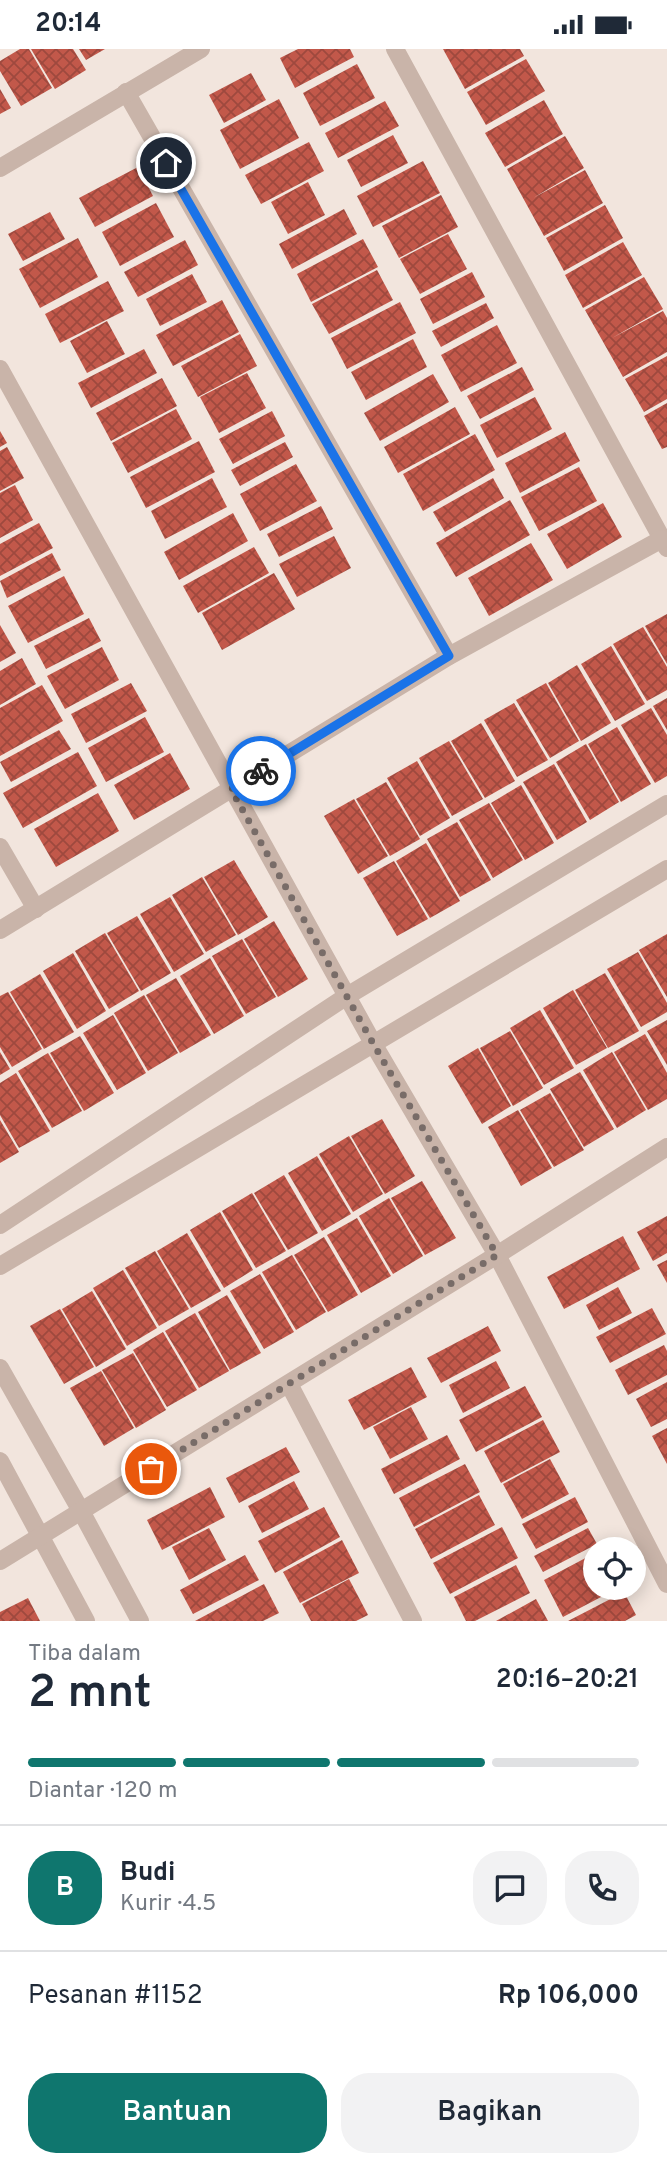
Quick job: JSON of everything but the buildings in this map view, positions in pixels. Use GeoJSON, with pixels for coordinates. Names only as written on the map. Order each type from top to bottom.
{"type":"FeatureCollection","features":[{"type":"Feature","properties":{"kind":"street"},"geometry":{"type":"LineString","coordinates":[[0,167],[201,49]]}},
{"type":"Feature","properties":{"kind":"street"},"geometry":{"type":"LineString","coordinates":[[0,930],[449,656],[664,544],[395,49]]}},
{"type":"Feature","properties":{"kind":"street"},"geometry":{"type":"LineString","coordinates":[[126,92],[449,656]]}},
{"type":"Feature","properties":{"kind":"street"},"geometry":{"type":"LineString","coordinates":[[0,369],[374,1045],[497,1255],[667,1584]]}},
{"type":"Feature","properties":{"kind":"street"},"geometry":{"type":"LineString","coordinates":[[0,1225],[347,996],[667,804]]}},
{"type":"Feature","properties":{"kind":"street"},"geometry":{"type":"LineString","coordinates":[[0,847],[36,909]]}},
{"type":"Feature","properties":{"kind":"street"},"geometry":{"type":"LineString","coordinates":[[0,1266],[667,869]]}},
{"type":"Feature","properties":{"kind":"street"},"geometry":{"type":"LineString","coordinates":[[0,1561],[497,1255],[667,1147]]}},
{"type":"Feature","properties":{"kind":"street"},"geometry":{"type":"LineString","coordinates":[[0,1369],[82,1511],[140,1621]]}},
{"type":"Feature","properties":{"kind":"street"},"geometry":{"type":"LineString","coordinates":[[289,1384],[413,1621]]}},
{"type":"Feature","properties":{"kind":"street"},"geometry":{"type":"LineString","coordinates":[[0,1461],[86,1621]]}},
{"type":"Feature","properties":{"kind":"way so far"},"geometry":{"type":"LineString","coordinates":[[151,1469],[497,1255],[374,1045],[231,789],[261,771]]}},
{"type":"Feature","properties":{"kind":"route"},"geometry":{"type":"LineString","coordinates":[[166,163],[449,656],[261,771]]}}]}
